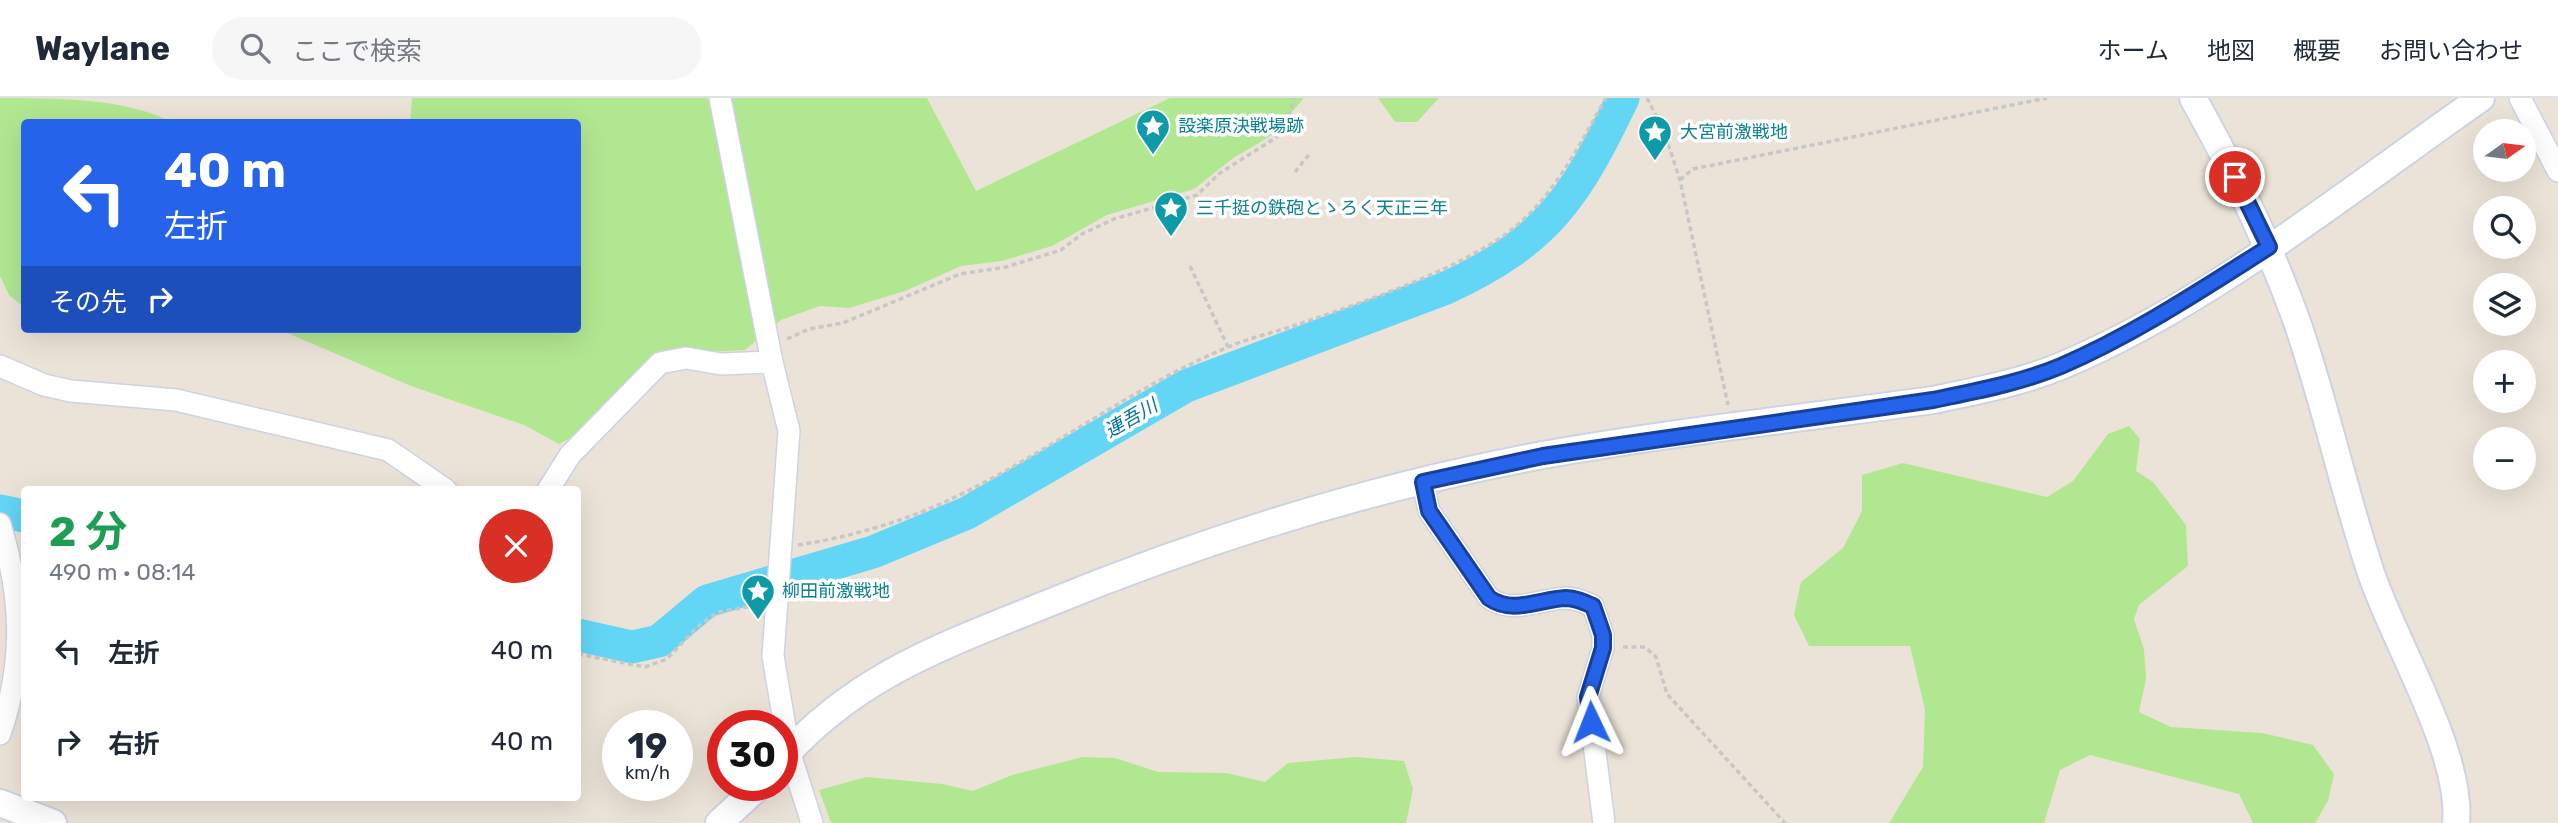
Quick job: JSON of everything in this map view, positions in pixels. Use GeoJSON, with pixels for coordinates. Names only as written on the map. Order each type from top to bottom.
{"type":"FeatureCollection","features":[{"type":"Feature","properties":{"kind":"street"},"geometry":{"type":"LineString","coordinates":[[720,98],[790,445],[773,656],[780,710]]}},
{"type":"Feature","properties":{"kind":"street"},"geometry":{"type":"LineString","coordinates":[[2193,98],[2224,154],[2269,247],[2324,408],[2372,575],[2435,724],[2451,773],[2456,823]]}},
{"type":"Feature","properties":{"kind":"street"},"geometry":{"type":"LineString","coordinates":[[798,744],[833,711],[879,677],[927,653],[1194,547],[1309,510],[1543,456],[1982,390],[2060,366],[2157,319],[2269,247],[2480,98]]}},
{"type":"Feature","properties":{"kind":"street"},"geometry":{"type":"LineString","coordinates":[[2520,98],[2558,172]]}},
{"type":"Feature","properties":{"kind":"street"},"geometry":{"type":"LineString","coordinates":[[551,486],[570,456],[660,363],[686,358],[721,364],[770,353]]}},
{"type":"Feature","properties":{"kind":"street"},"geometry":{"type":"LineString","coordinates":[[1,370],[62,389],[176,400],[388,450],[440,486]]}},
{"type":"Feature","properties":{"kind":"street"},"geometry":{"type":"LineString","coordinates":[[1423,482],[1429,511],[1489,598],[1499,605],[1513,607],[1568,598],[1593,606],[1603,635],[1603,648],[1588,697],[1604,823]]}},
{"type":"Feature","properties":{"kind":"street"},"geometry":{"type":"LineString","coordinates":[[0,524],[17,593],[18,631],[9,707],[0,734]]}},
{"type":"Feature","properties":{"kind":"street"},"geometry":{"type":"LineString","coordinates":[[798,786],[812,823]]}},
{"type":"Feature","properties":{"kind":"street"},"geometry":{"type":"LineString","coordinates":[[719,823],[743,801]]}},
{"type":"Feature","properties":{"kind":"street"},"geometry":{"type":"LineString","coordinates":[[0,803],[53,823]]}},
{"type":"Feature","properties":{"kind":"path"},"geometry":{"type":"LineString","coordinates":[[770,353],[809,330],[843,323],[960,274],[1006,267],[1060,250],[1082,234],[1114,219],[1197,195],[1220,173],[1277,136],[1289,117],[1294,98]]}},
{"type":"Feature","properties":{"kind":"path"},"geometry":{"type":"LineString","coordinates":[[781,549],[827,541],[890,523],[951,499],[1126,398],[1228,347],[1295,325],[1444,268],[1494,242],[1528,216],[1554,189],[1606,98]]}},
{"type":"Feature","properties":{"kind":"path"},"geometry":{"type":"LineString","coordinates":[[1647,98],[1664,131],[1680,180],[1732,428]]}},
{"type":"Feature","properties":{"kind":"path"},"geometry":{"type":"LineString","coordinates":[[1680,180],[1693,169],[2047,98]]}},
{"type":"Feature","properties":{"kind":"path"},"geometry":{"type":"LineString","coordinates":[[1295,172],[1311,152]]}},
{"type":"Feature","properties":{"kind":"path"},"geometry":{"type":"LineString","coordinates":[[1190,266],[1228,347]]}},
{"type":"Feature","properties":{"kind":"path"},"geometry":{"type":"LineString","coordinates":[[581,655],[645,667],[667,659],[718,612],[777,604]]}},
{"type":"Feature","properties":{"kind":"path"},"geometry":{"type":"LineString","coordinates":[[1603,648],[1645,647],[1656,656],[1667,694],[1785,823]]}},
{"type":"Feature","properties":{"kind":"green space"},"geometry":{"type":"Polygon","coordinates":[[[0,98],[89,101],[133,108],[164,119],[21,119],[21,305],[9,295],[0,276],[0,98]]]}},
{"type":"Feature","properties":{"kind":"green space"},"geometry":{"type":"Polygon","coordinates":[[[412,98],[927,98],[976,191],[1170,98],[1304,98],[1272,135],[1232,159],[1194,189],[1107,215],[1052,246],[1002,261],[961,266],[905,291],[849,308],[820,306],[781,320],[745,350],[685,353],[588,429],[559,444],[524,425],[411,386],[287,333],[581,333],[581,119],[410,119],[412,98]]]}},
{"type":"Feature","properties":{"kind":"green space"},"geometry":{"type":"Polygon","coordinates":[[[1378,98],[1439,98],[1417,122],[1395,122],[1378,98]]]}},
{"type":"Feature","properties":{"kind":"green space"},"geometry":{"type":"Polygon","coordinates":[[[2129,426],[2140,439],[2136,471],[2153,482],[2186,525],[2188,566],[2139,605],[2134,619],[2144,649],[2146,679],[2139,712],[2171,727],[2262,733],[2313,745],[2334,774],[2328,801],[2315,823],[2253,823],[2239,794],[2090,755],[2060,770],[2044,823],[1889,823],[1923,767],[1925,710],[1910,646],[1809,646],[1794,615],[1801,582],[1843,548],[1862,511],[1862,475],[1903,463],[2047,497],[2073,481],[2108,434],[2129,426]]]}},
{"type":"Feature","properties":{"kind":"green space"},"geometry":{"type":"Polygon","coordinates":[[[1083,757],[1115,758],[1158,772],[1226,773],[1265,782],[1288,763],[1356,757],[1404,761],[1413,789],[1406,823],[831,823],[819,790],[866,777],[942,784],[973,791],[1012,775],[1083,757]]]}},
{"type":"Feature","properties":{"kind":"waterway","name":"連吾川"},"geometry":{"type":"LineString","coordinates":[[581,636],[632,647],[659,641],[707,601],[873,552],[967,513],[1186,386],[1446,288],[1481,270],[1510,252],[1555,212],[1590,162],[1623,98]]}},
{"type":"Feature","properties":{"kind":"waterway","name":"連吾川"},"geometry":{"type":"LineString","coordinates":[[0,511],[21,515]]}},
{"type":"Feature","properties":{"kind":"place","name":"設楽原決戦場跡"},"geometry":{"type":"Point","coordinates":[1153,156]}},
{"type":"Feature","properties":{"kind":"place","name":"大宮前激戦地"},"geometry":{"type":"Point","coordinates":[1655,162]}},
{"type":"Feature","properties":{"kind":"place","name":"三千挺の鉄砲とゝろく天正三年"},"geometry":{"type":"Point","coordinates":[1171,238]}},
{"type":"Feature","properties":{"kind":"place","name":"柳田前激戦地"},"geometry":{"type":"Point","coordinates":[758,621]}},
{"type":"Feature","properties":{"kind":"route"},"geometry":{"type":"LineString","coordinates":[[1591,722],[1588,697],[1592,676],[1603,648],[1603,635],[1593,606],[1568,598],[1513,607],[1499,605],[1489,598],[1429,511],[1423,482],[1543,456],[1933,400],[1994,388],[2060,366],[2157,319],[2269,247],[2235,177]]}}]}
